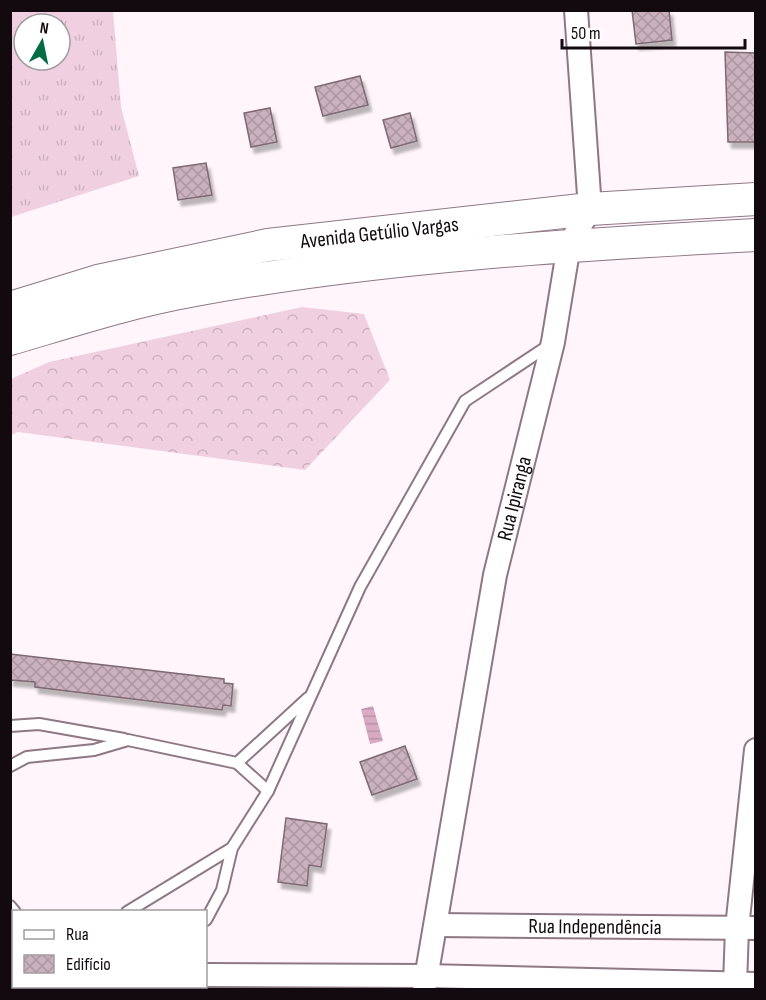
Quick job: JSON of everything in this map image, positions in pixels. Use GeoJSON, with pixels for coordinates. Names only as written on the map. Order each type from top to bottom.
{"type":"FeatureCollection","features":[{"type":"Feature","properties":{"kind":"main road","name":"Avenida Getúlio Vargas"},"geometry":{"type":"LineString","coordinates":[[10,308],[98,281],[268,245],[590,209],[756,199]]}},
{"type":"Feature","properties":{"kind":"main road","name":"Avenida Getúlio Vargas"},"geometry":{"type":"LineString","coordinates":[[10,339],[91,315],[193,290],[356,264],[569,245],[756,235]]}},
{"type":"Feature","properties":{"kind":"street"},"geometry":{"type":"LineString","coordinates":[[576,10],[590,209]]}},
{"type":"Feature","properties":{"kind":"street","name":"Rua Ipiranga"},"geometry":{"type":"LineString","coordinates":[[425,983],[495,575],[553,342],[569,245],[590,209]]}},
{"type":"Feature","properties":{"kind":"street"},"geometry":{"type":"LineString","coordinates":[[208,975],[425,983],[745,985],[756,750]]}},
{"type":"Feature","properties":{"kind":"street","name":"Rua Independência"},"geometry":{"type":"LineString","coordinates":[[435,925],[746,928]]}},
{"type":"Feature","properties":{"kind":"lane"},"geometry":{"type":"LineString","coordinates":[[207,918],[222,890],[232,848],[268,791],[360,587],[465,401],[553,342]]}},
{"type":"Feature","properties":{"kind":"lane"},"geometry":{"type":"LineString","coordinates":[[237,763],[313,694]]}},
{"type":"Feature","properties":{"kind":"lane"},"geometry":{"type":"LineString","coordinates":[[10,726],[39,724],[237,763],[268,791]]}},
{"type":"Feature","properties":{"kind":"lane"},"geometry":{"type":"LineString","coordinates":[[10,766],[27,757],[94,750],[128,740]]}},
{"type":"Feature","properties":{"kind":"lane"},"geometry":{"type":"LineString","coordinates":[[130,910],[232,848]]}},
{"type":"Feature","properties":{"kind":"green space"},"geometry":{"type":"Polygon","coordinates":[[[10,11],[113,11],[121,107],[139,176],[11,217],[10,11]]]}},
{"type":"Feature","properties":{"kind":"green space"},"geometry":{"type":"Polygon","coordinates":[[[302,307],[364,314],[390,380],[305,470],[18,432],[11,435],[11,379],[49,362],[302,307]]]}},
{"type":"Feature","properties":{"kind":"shaded area"},"geometry":{"type":"Polygon","coordinates":[[[373,706],[383,741],[370,744],[361,709],[373,706]]]}},
{"type":"Feature","properties":{"kind":"building"},"geometry":{"type":"Polygon","coordinates":[[[632,10],[669,10],[672,40],[636,44],[632,10]]]}},
{"type":"Feature","properties":{"kind":"building"},"geometry":{"type":"Polygon","coordinates":[[[725,52],[756,53],[756,142],[728,142],[725,52]]]}},
{"type":"Feature","properties":{"kind":"building"},"geometry":{"type":"Polygon","coordinates":[[[360,76],[368,105],[323,116],[315,87],[360,76]]]}},
{"type":"Feature","properties":{"kind":"building"},"geometry":{"type":"Polygon","coordinates":[[[270,108],[277,142],[251,147],[244,113],[270,108]]]}},
{"type":"Feature","properties":{"kind":"building"},"geometry":{"type":"Polygon","coordinates":[[[410,113],[417,141],[391,148],[383,120],[410,113]]]}},
{"type":"Feature","properties":{"kind":"building"},"geometry":{"type":"Polygon","coordinates":[[[206,163],[212,195],[178,200],[173,168],[206,163]]]}},
{"type":"Feature","properties":{"kind":"building"},"geometry":{"type":"Polygon","coordinates":[[[10,654],[224,679],[224,683],[233,684],[231,706],[223,705],[222,710],[35,687],[35,682],[10,680],[10,654]]]}},
{"type":"Feature","properties":{"kind":"building"},"geometry":{"type":"Polygon","coordinates":[[[405,746],[417,779],[372,795],[360,762],[405,746]]]}},
{"type":"Feature","properties":{"kind":"building"},"geometry":{"type":"Polygon","coordinates":[[[286,818],[327,824],[321,867],[309,865],[307,886],[278,882],[286,818]]]}}]}
